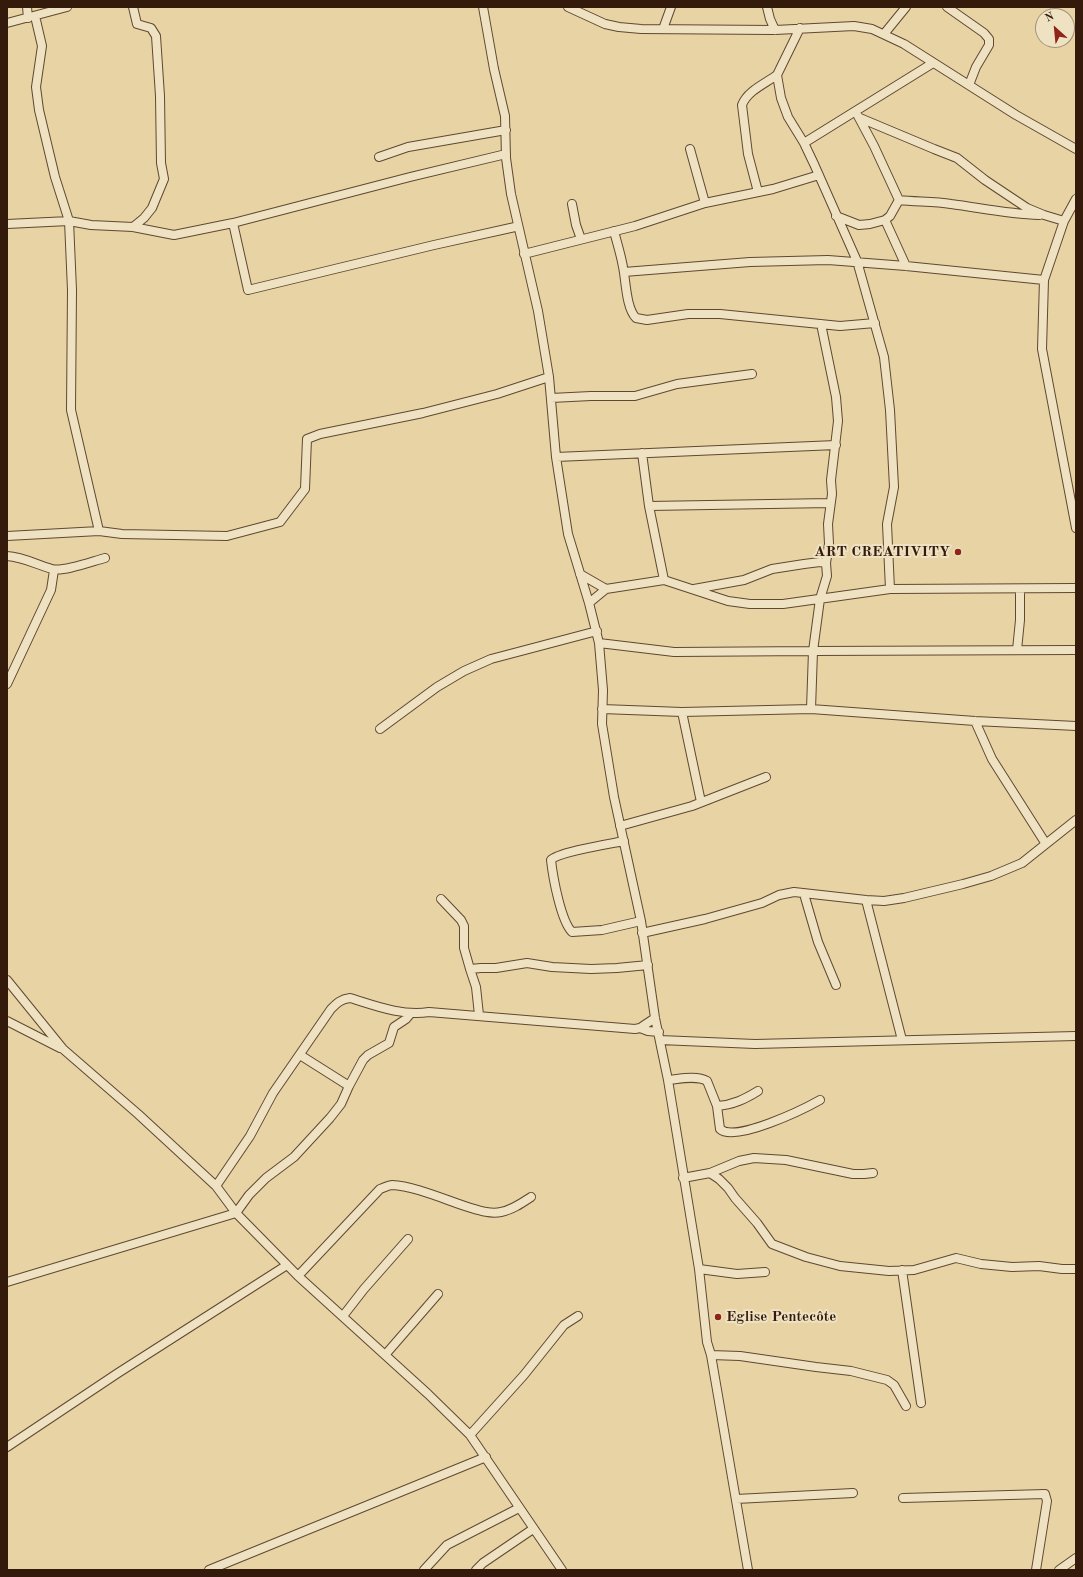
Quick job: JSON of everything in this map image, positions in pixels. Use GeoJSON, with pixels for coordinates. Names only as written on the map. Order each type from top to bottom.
{"type":"FeatureCollection","features":[{"type":"Feature","properties":{"kind":"street"},"geometry":{"type":"LineString","coordinates":[[27,7],[42,46],[36,87],[39,110],[55,178],[69,221],[72,290],[71,410],[99,531]]}},
{"type":"Feature","properties":{"kind":"street"},"geometry":{"type":"LineString","coordinates":[[7,22],[32,17],[67,7]]}},
{"type":"Feature","properties":{"kind":"street"},"geometry":{"type":"LineString","coordinates":[[133,7],[137,24],[151,28],[156,36],[160,96],[161,163],[164,179],[152,208],[144,218],[133,227]]}},
{"type":"Feature","properties":{"kind":"street"},"geometry":{"type":"LineString","coordinates":[[483,7],[494,69],[505,116],[506,154],[511,194],[538,311],[549,377],[556,456],[568,534],[589,603],[599,643],[602,690],[602,724],[614,797],[641,921],[655,1018],[668,1080],[699,1269],[707,1342],[711,1355],[748,1570]]}},
{"type":"Feature","properties":{"kind":"street"},"geometry":{"type":"LineString","coordinates":[[568,7],[605,24],[620,27],[704,30],[774,30],[862,26],[884,34],[1016,115],[1076,149]]}},
{"type":"Feature","properties":{"kind":"street"},"geometry":{"type":"LineString","coordinates":[[663,29],[671,7]]}},
{"type":"Feature","properties":{"kind":"street"},"geometry":{"type":"LineString","coordinates":[[767,7],[774,30]]}},
{"type":"Feature","properties":{"kind":"street"},"geometry":{"type":"LineString","coordinates":[[884,34],[906,7]]}},
{"type":"Feature","properties":{"kind":"street"},"geometry":{"type":"LineString","coordinates":[[947,7],[984,33],[989,39],[988,45],[976,67],[969,85]]}},
{"type":"Feature","properties":{"kind":"street"},"geometry":{"type":"LineString","coordinates":[[758,192],[748,154],[742,105],[744,99],[751,93],[777,75],[800,28]]}},
{"type":"Feature","properties":{"kind":"street"},"geometry":{"type":"LineString","coordinates":[[804,143],[857,115],[933,63]]}},
{"type":"Feature","properties":{"kind":"street"},"geometry":{"type":"LineString","coordinates":[[777,75],[784,107],[791,124],[804,143],[857,261],[884,357],[890,410],[894,487],[887,524],[890,589]]}},
{"type":"Feature","properties":{"kind":"street"},"geometry":{"type":"LineString","coordinates":[[857,115],[899,200]]}},
{"type":"Feature","properties":{"kind":"street"},"geometry":{"type":"LineString","coordinates":[[857,115],[957,158],[992,185],[1027,208],[1064,221]]}},
{"type":"Feature","properties":{"kind":"street"},"geometry":{"type":"LineString","coordinates":[[379,157],[408,147],[506,130]]}},
{"type":"Feature","properties":{"kind":"street"},"geometry":{"type":"LineString","coordinates":[[690,149],[705,203]]}},
{"type":"Feature","properties":{"kind":"street"},"geometry":{"type":"LineString","coordinates":[[7,221],[69,221],[91,225],[133,227],[174,235],[233,223],[410,177],[506,154]]}},
{"type":"Feature","properties":{"kind":"street"},"geometry":{"type":"LineString","coordinates":[[524,254],[614,230],[635,226],[705,203],[758,192],[819,175]]}},
{"type":"Feature","properties":{"kind":"street"},"geometry":{"type":"LineString","coordinates":[[1076,199],[1064,221],[1044,280],[1042,349],[1076,528]]}},
{"type":"Feature","properties":{"kind":"street"},"geometry":{"type":"LineString","coordinates":[[899,200],[950,203],[1014,214],[1044,215]]}},
{"type":"Feature","properties":{"kind":"street"},"geometry":{"type":"LineString","coordinates":[[836,216],[858,226],[863,226],[885,220],[890,216],[899,200]]}},
{"type":"Feature","properties":{"kind":"street"},"geometry":{"type":"LineString","coordinates":[[572,204],[576,225],[581,239]]}},
{"type":"Feature","properties":{"kind":"street"},"geometry":{"type":"LineString","coordinates":[[885,220],[906,266]]}},
{"type":"Feature","properties":{"kind":"street"},"geometry":{"type":"LineString","coordinates":[[233,223],[248,290],[515,227]]}},
{"type":"Feature","properties":{"kind":"street"},"geometry":{"type":"LineString","coordinates":[[614,230],[631,310],[633,316],[640,320],[688,314],[720,314],[821,324],[856,326],[875,323]]}},
{"type":"Feature","properties":{"kind":"street"},"geometry":{"type":"LineString","coordinates":[[624,272],[764,261],[857,261],[1044,280]]}},
{"type":"Feature","properties":{"kind":"street"},"geometry":{"type":"LineString","coordinates":[[811,709],[813,651],[820,599],[827,576],[826,563],[829,544],[828,524],[838,421],[836,397],[821,324]]}},
{"type":"Feature","properties":{"kind":"street"},"geometry":{"type":"LineString","coordinates":[[551,398],[635,396],[677,384],[752,374]]}},
{"type":"Feature","properties":{"kind":"street"},"geometry":{"type":"LineString","coordinates":[[7,536],[99,531],[122,534],[227,536],[280,522],[305,489],[308,439],[320,434],[423,413],[497,394],[549,377]]}},
{"type":"Feature","properties":{"kind":"street"},"geometry":{"type":"LineString","coordinates":[[556,456],[836,445]]}},
{"type":"Feature","properties":{"kind":"street"},"geometry":{"type":"LineString","coordinates":[[642,453],[649,506],[664,580]]}},
{"type":"Feature","properties":{"kind":"street"},"geometry":{"type":"LineString","coordinates":[[649,506],[830,503]]}},
{"type":"Feature","properties":{"kind":"street"},"geometry":{"type":"LineString","coordinates":[[7,556],[25,559],[54,570],[105,558]]}},
{"type":"Feature","properties":{"kind":"street"},"geometry":{"type":"LineString","coordinates":[[694,589],[744,580],[772,569],[820,562],[826,563]]}},
{"type":"Feature","properties":{"kind":"street"},"geometry":{"type":"LineString","coordinates":[[7,684],[51,590],[54,570]]}},
{"type":"Feature","properties":{"kind":"street"},"geometry":{"type":"LineString","coordinates":[[580,574],[606,589]]}},
{"type":"Feature","properties":{"kind":"street"},"geometry":{"type":"LineString","coordinates":[[589,603],[606,589],[664,580],[728,601],[750,604],[783,604],[890,589],[1076,588]]}},
{"type":"Feature","properties":{"kind":"street"},"geometry":{"type":"LineString","coordinates":[[1017,650],[1020,620],[1020,589]]}},
{"type":"Feature","properties":{"kind":"street"},"geometry":{"type":"LineString","coordinates":[[380,729],[437,687],[464,671],[491,659],[596,631]]}},
{"type":"Feature","properties":{"kind":"street"},"geometry":{"type":"LineString","coordinates":[[599,643],[674,652],[1076,650]]}},
{"type":"Feature","properties":{"kind":"street"},"geometry":{"type":"LineString","coordinates":[[602,709],[682,712],[811,709],[975,721],[1076,726]]}},
{"type":"Feature","properties":{"kind":"street"},"geometry":{"type":"LineString","coordinates":[[682,712],[701,802]]}},
{"type":"Feature","properties":{"kind":"street"},"geometry":{"type":"LineString","coordinates":[[975,721],[992,759],[1046,844]]}},
{"type":"Feature","properties":{"kind":"street"},"geometry":{"type":"LineString","coordinates":[[620,826],[701,802],[766,777]]}},
{"type":"Feature","properties":{"kind":"street"},"geometry":{"type":"LineString","coordinates":[[642,933],[668,928],[762,903],[779,895],[794,892],[884,901],[904,898],[991,876],[1022,863],[1076,820]]}},
{"type":"Feature","properties":{"kind":"street"},"geometry":{"type":"LineString","coordinates":[[624,841],[565,853],[554,857],[551,860],[554,878],[564,920],[572,932],[602,930],[641,921]]}},
{"type":"Feature","properties":{"kind":"street"},"geometry":{"type":"LineString","coordinates":[[804,894],[818,942],[836,986]]}},
{"type":"Feature","properties":{"kind":"street"},"geometry":{"type":"LineString","coordinates":[[442,899],[461,920],[464,926],[464,948],[476,987],[479,1015]]}},
{"type":"Feature","properties":{"kind":"street"},"geometry":{"type":"LineString","coordinates":[[866,900],[902,1040]]}},
{"type":"Feature","properties":{"kind":"street"},"geometry":{"type":"LineString","coordinates":[[470,970],[527,963],[546,966],[591,969],[648,965]]}},
{"type":"Feature","properties":{"kind":"street"},"geometry":{"type":"LineString","coordinates":[[7,980],[63,1049],[138,1114],[216,1186],[236,1213],[298,1276],[470,1435],[562,1570]]}},
{"type":"Feature","properties":{"kind":"street"},"geometry":{"type":"LineString","coordinates":[[216,1186],[250,1136],[273,1093],[331,1009],[344,998],[350,998],[393,1011],[411,1014],[429,1012],[479,1015],[599,1026],[640,1028],[660,1036],[754,1044],[1076,1036]]}},
{"type":"Feature","properties":{"kind":"street"},"geometry":{"type":"LineString","coordinates":[[7,1282],[236,1213],[249,1195],[266,1178],[294,1157],[330,1118],[342,1104],[349,1086],[363,1060],[368,1055],[389,1044],[394,1027],[411,1014]]}},
{"type":"Feature","properties":{"kind":"street"},"geometry":{"type":"LineString","coordinates":[[640,1028],[655,1018]]}},
{"type":"Feature","properties":{"kind":"street"},"geometry":{"type":"LineString","coordinates":[[7,1021],[63,1049]]}},
{"type":"Feature","properties":{"kind":"street"},"geometry":{"type":"LineString","coordinates":[[300,1055],[349,1086]]}},
{"type":"Feature","properties":{"kind":"street"},"geometry":{"type":"LineString","coordinates":[[668,1080],[707,1080],[717,1106],[720,1129],[724,1132],[735,1132],[758,1127],[779,1120],[820,1100]]}},
{"type":"Feature","properties":{"kind":"street"},"geometry":{"type":"LineString","coordinates":[[717,1106],[726,1106],[738,1102],[758,1091]]}},
{"type":"Feature","properties":{"kind":"street"},"geometry":{"type":"LineString","coordinates":[[683,1178],[710,1173],[739,1161],[754,1158],[786,1160],[853,1174],[874,1173]]}},
{"type":"Feature","properties":{"kind":"street"},"geometry":{"type":"LineString","coordinates":[[710,1173],[728,1188],[772,1244],[794,1254],[840,1266],[889,1271],[914,1270],[956,1258],[981,1264],[1076,1269]]}},
{"type":"Feature","properties":{"kind":"street"},"geometry":{"type":"LineString","coordinates":[[298,1276],[380,1189],[390,1185],[402,1186],[491,1213],[502,1212],[515,1207],[531,1197]]}},
{"type":"Feature","properties":{"kind":"street"},"geometry":{"type":"LineString","coordinates":[[343,1316],[364,1289],[408,1239]]}},
{"type":"Feature","properties":{"kind":"street"},"geometry":{"type":"LineString","coordinates":[[7,1448],[118,1374],[287,1265]]}},
{"type":"Feature","properties":{"kind":"street"},"geometry":{"type":"LineString","coordinates":[[699,1269],[737,1274],[765,1272]]}},
{"type":"Feature","properties":{"kind":"street"},"geometry":{"type":"LineString","coordinates":[[902,1270],[921,1403]]}},
{"type":"Feature","properties":{"kind":"street"},"geometry":{"type":"LineString","coordinates":[[385,1355],[438,1294]]}},
{"type":"Feature","properties":{"kind":"street"},"geometry":{"type":"LineString","coordinates":[[470,1435],[524,1375],[564,1325],[578,1316]]}},
{"type":"Feature","properties":{"kind":"street"},"geometry":{"type":"LineString","coordinates":[[711,1355],[740,1356],[816,1368],[850,1371],[887,1380],[894,1385],[906,1406]]}},
{"type":"Feature","properties":{"kind":"street"},"geometry":{"type":"LineString","coordinates":[[209,1570],[486,1457]]}},
{"type":"Feature","properties":{"kind":"street"},"geometry":{"type":"LineString","coordinates":[[736,1499],[853,1493]]}},
{"type":"Feature","properties":{"kind":"street"},"geometry":{"type":"LineString","coordinates":[[903,1498],[1045,1494],[1047,1500],[1036,1570]]}},
{"type":"Feature","properties":{"kind":"street"},"geometry":{"type":"LineString","coordinates":[[424,1570],[447,1545],[519,1508]]}},
{"type":"Feature","properties":{"kind":"street"},"geometry":{"type":"LineString","coordinates":[[476,1570],[483,1563],[534,1529]]}},
{"type":"Feature","properties":{"kind":"street"},"geometry":{"type":"LineString","coordinates":[[1059,1570],[1076,1558]]}},
{"type":"Feature","properties":{"kind":"place","name":"ART CREATIVITY"},"geometry":{"type":"Point","coordinates":[958,552]}},
{"type":"Feature","properties":{"kind":"place","name":"Eglise Pentecôte"},"geometry":{"type":"Point","coordinates":[718,1317]}}]}
